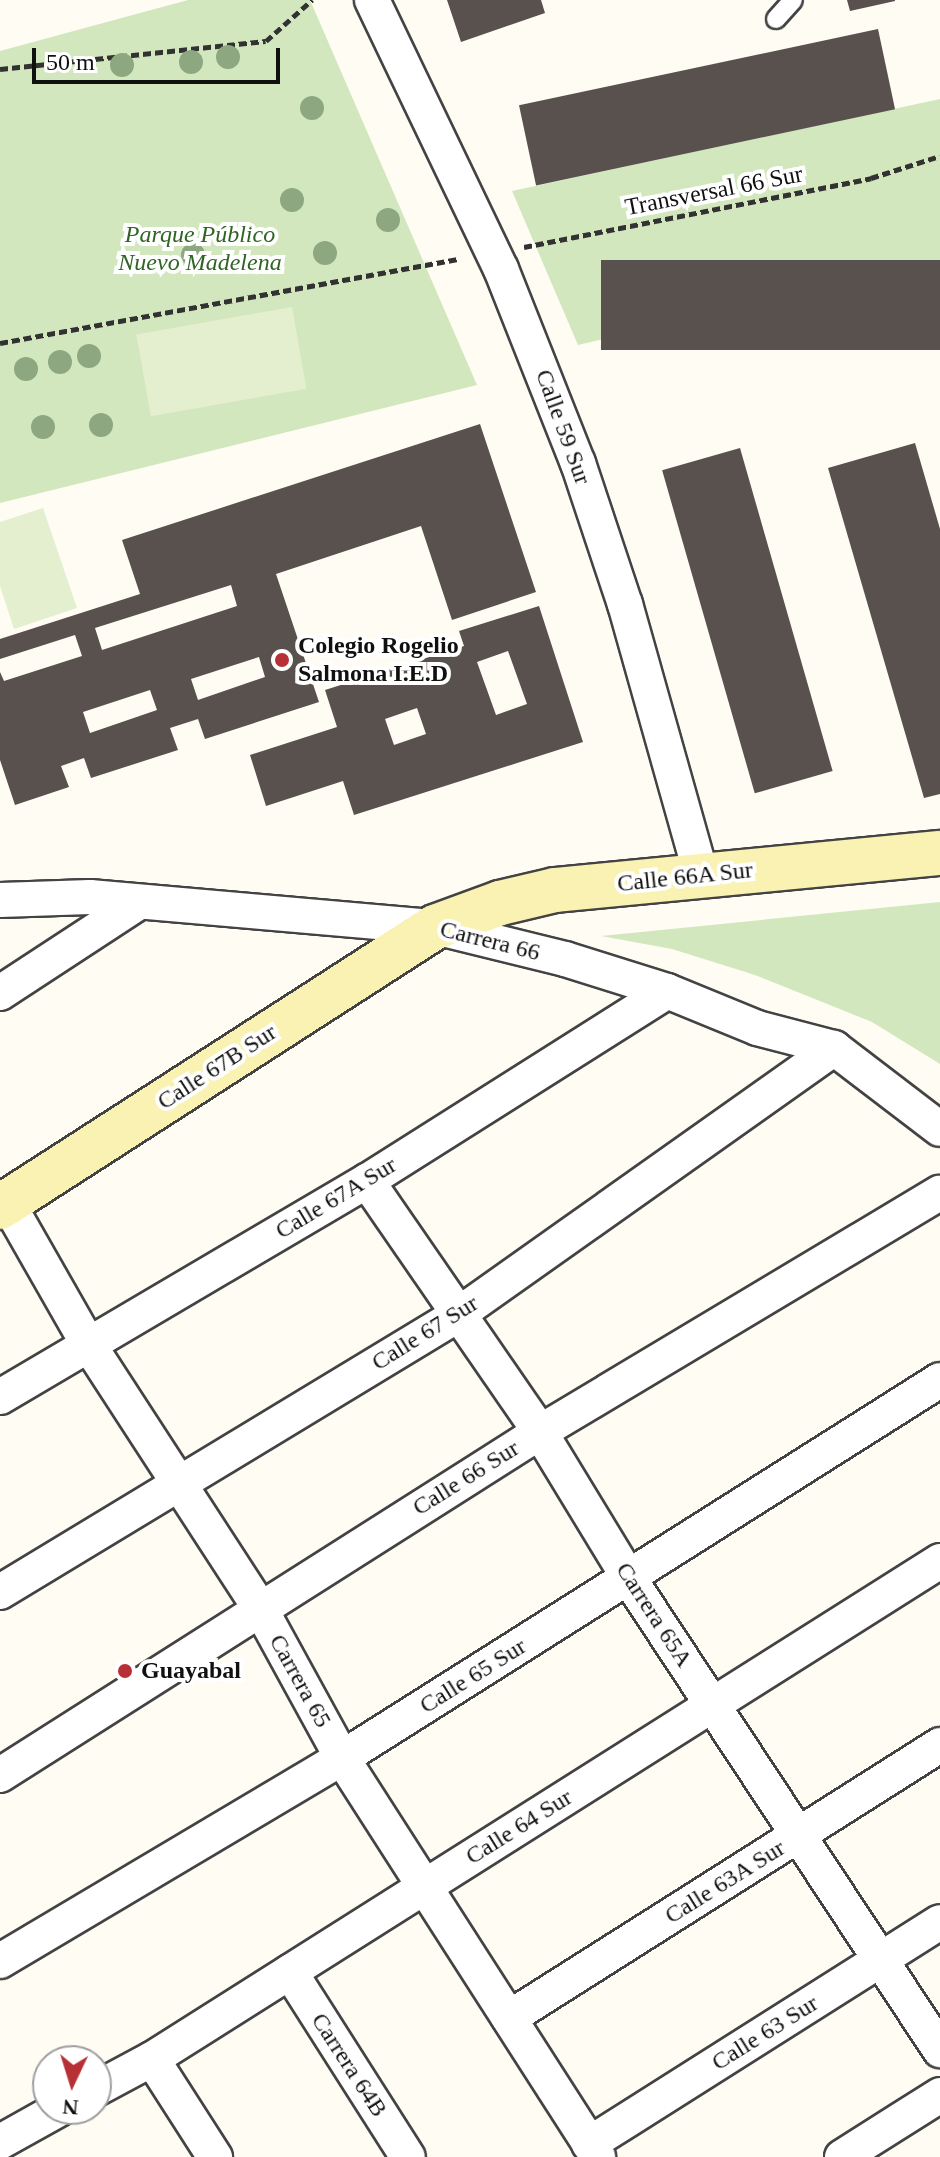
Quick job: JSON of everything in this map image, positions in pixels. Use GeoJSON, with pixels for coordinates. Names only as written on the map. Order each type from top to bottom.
{"type":"FeatureCollection","features":[{"type":"Feature","properties":{"kind":"street","name":"Calle 59 Sur"},"geometry":{"type":"LineString","coordinates":[[372,0],[493,253],[547,381],[620,590],[701,874]]}},
{"type":"Feature","properties":{"kind":"street","name":"Calle 66A Sur"},"geometry":{"type":"LineString","coordinates":[[435,927],[527,896],[701,874],[940,853]]}},
{"type":"Feature","properties":{"kind":"street","name":"Carrera 66"},"geometry":{"type":"LineString","coordinates":[[0,900],[90,897],[136,904],[294,911],[435,927],[667,991],[757,1028],[834,1048],[940,1129]]}},
{"type":"Feature","properties":{"kind":"street"},"geometry":{"type":"LineString","coordinates":[[0,993],[136,904]]}},
{"type":"Feature","properties":{"kind":"street","name":"Calle 67B Sur"},"geometry":{"type":"LineString","coordinates":[[4,1205],[435,927]]}},
{"type":"Feature","properties":{"kind":"street","name":"Calle 67A Sur"},"geometry":{"type":"LineString","coordinates":[[0,1397],[87,1342],[367,1181],[667,991]]}},
{"type":"Feature","properties":{"kind":"street","name":"Calle 67 Sur"},"geometry":{"type":"LineString","coordinates":[[0,1592],[178,1481],[456,1316],[834,1048]]}},
{"type":"Feature","properties":{"kind":"street","name":"Carrera 65A"},"geometry":{"type":"LineString","coordinates":[[367,1181],[456,1316],[540,1432],[628,1577],[940,2050]]}},
{"type":"Feature","properties":{"kind":"street","name":"Calle 66 Sur"},"geometry":{"type":"LineString","coordinates":[[0,1775],[540,1432],[940,1193]]}},
{"type":"Feature","properties":{"kind":"street","name":"Carrera 65"},"geometry":{"type":"LineString","coordinates":[[4,1205],[87,1342],[260,1608],[342,1758],[594,2150]]}},
{"type":"Feature","properties":{"kind":"street","name":"Calle 65 Sur"},"geometry":{"type":"LineString","coordinates":[[0,1961],[342,1758],[940,1380]]}},
{"type":"Feature","properties":{"kind":"street","name":"Calle 64 Sur"},"geometry":{"type":"LineString","coordinates":[[112,2080],[152,2059],[940,1561]]}},
{"type":"Feature","properties":{"kind":"street","name":"Calle 63A Sur"},"geometry":{"type":"LineString","coordinates":[[509,2018],[940,1745]]}},
{"type":"Feature","properties":{"kind":"street","name":"Calle 63 Sur"},"geometry":{"type":"LineString","coordinates":[[594,2150],[940,1922]]}},
{"type":"Feature","properties":{"kind":"street","name":"Carrera 64B"},"geometry":{"type":"LineString","coordinates":[[290,1972],[408,2157]]}},
{"type":"Feature","properties":{"kind":"street"},"geometry":{"type":"LineString","coordinates":[[152,2059],[215,2157]]}},
{"type":"Feature","properties":{"kind":"street"},"geometry":{"type":"LineString","coordinates":[[842,2157],[940,2095]]}},
{"type":"Feature","properties":{"kind":"street"},"geometry":{"type":"LineString","coordinates":[[10,2137],[32,2124]]}},
{"type":"Feature","properties":{"kind":"lane"},"geometry":{"type":"LineString","coordinates":[[776,19],[793,0]]}},
{"type":"Feature","properties":{"kind":"path"},"geometry":{"type":"LineString","coordinates":[[0,69],[266,41],[312,0]]}},
{"type":"Feature","properties":{"kind":"path","name":"Transversal 66 Sur"},"geometry":{"type":"LineString","coordinates":[[0,343],[493,253],[871,178],[940,156]]}},
{"type":"Feature","properties":{"kind":"green space","name":"Parque Público Nuevo Madelena"},"geometry":{"type":"Polygon","coordinates":[[[188,0],[310,0],[477,385],[0,503],[0,51],[188,0]]]}},
{"type":"Feature","properties":{"kind":"green space"},"geometry":{"type":"Polygon","coordinates":[[[940,99],[940,260],[578,345],[512,191],[940,99]]]}},
{"type":"Feature","properties":{"kind":"green space"},"geometry":{"type":"Polygon","coordinates":[[[292,307],[306,389],[151,416],[136,334],[292,307]]]}},
{"type":"Feature","properties":{"kind":"green space"},"geometry":{"type":"Polygon","coordinates":[[[43,508],[77,608],[14,629],[0,586],[0,522],[43,508]]]}},
{"type":"Feature","properties":{"kind":"green space"},"geometry":{"type":"Polygon","coordinates":[[[940,902],[940,1064],[872,1022],[755,975],[672,949],[601,936],[940,902]]]}},
{"type":"Feature","properties":{"kind":"building"},"geometry":{"type":"Polygon","coordinates":[[[447,0],[541,0],[545,13],[461,42],[447,0]]]}},
{"type":"Feature","properties":{"kind":"building"},"geometry":{"type":"Polygon","coordinates":[[[847,0],[895,0],[895,1],[850,11],[847,0]]]}},
{"type":"Feature","properties":{"kind":"building"},"geometry":{"type":"Polygon","coordinates":[[[878,29],[895,109],[536,186],[519,105],[878,29]]]}},
{"type":"Feature","properties":{"kind":"building"},"geometry":{"type":"Polygon","coordinates":[[[601,260],[940,260],[940,350],[601,350],[601,260]]]}},
{"type":"Feature","properties":{"kind":"building"},"geometry":{"type":"Polygon","coordinates":[[[480,424],[536,592],[452,620],[421,526],[276,574],[319,702],[205,739],[198,719],[170,728],[178,750],[91,778],[84,758],[61,766],[69,787],[15,805],[0,760],[0,672],[4,681],[82,656],[75,635],[0,659],[0,639],[140,594],[122,540],[480,424]],[[231,585],[95,628],[102,650],[237,606],[231,585]],[[259,657],[191,679],[198,700],[265,677],[259,657]],[[150,690],[83,712],[90,733],[157,710],[150,690]]]}},
{"type":"Feature","properties":{"kind":"building"},"geometry":{"type":"Polygon","coordinates":[[[915,443],[940,529],[940,794],[924,798],[828,468],[915,443]]]}},
{"type":"Feature","properties":{"kind":"building"},"geometry":{"type":"Polygon","coordinates":[[[740,448],[833,771],[755,793],[662,470],[740,448]]]}},
{"type":"Feature","properties":{"kind":"building"},"geometry":{"type":"Polygon","coordinates":[[[539,606],[583,742],[354,815],[343,781],[266,806],[250,755],[337,727],[325,690],[464,646],[459,631],[539,606]],[[508,651],[477,662],[496,715],[527,704],[508,651]],[[417,708],[385,719],[394,745],[426,734],[417,708]]]}},
{"type":"Feature","properties":{"kind":"place","name":"Colegio Rogelio Salmona I.E.D"},"geometry":{"type":"Point","coordinates":[282,660]}},
{"type":"Feature","properties":{"kind":"place","name":"Guayabal"},"geometry":{"type":"Point","coordinates":[125,1671]}}]}
